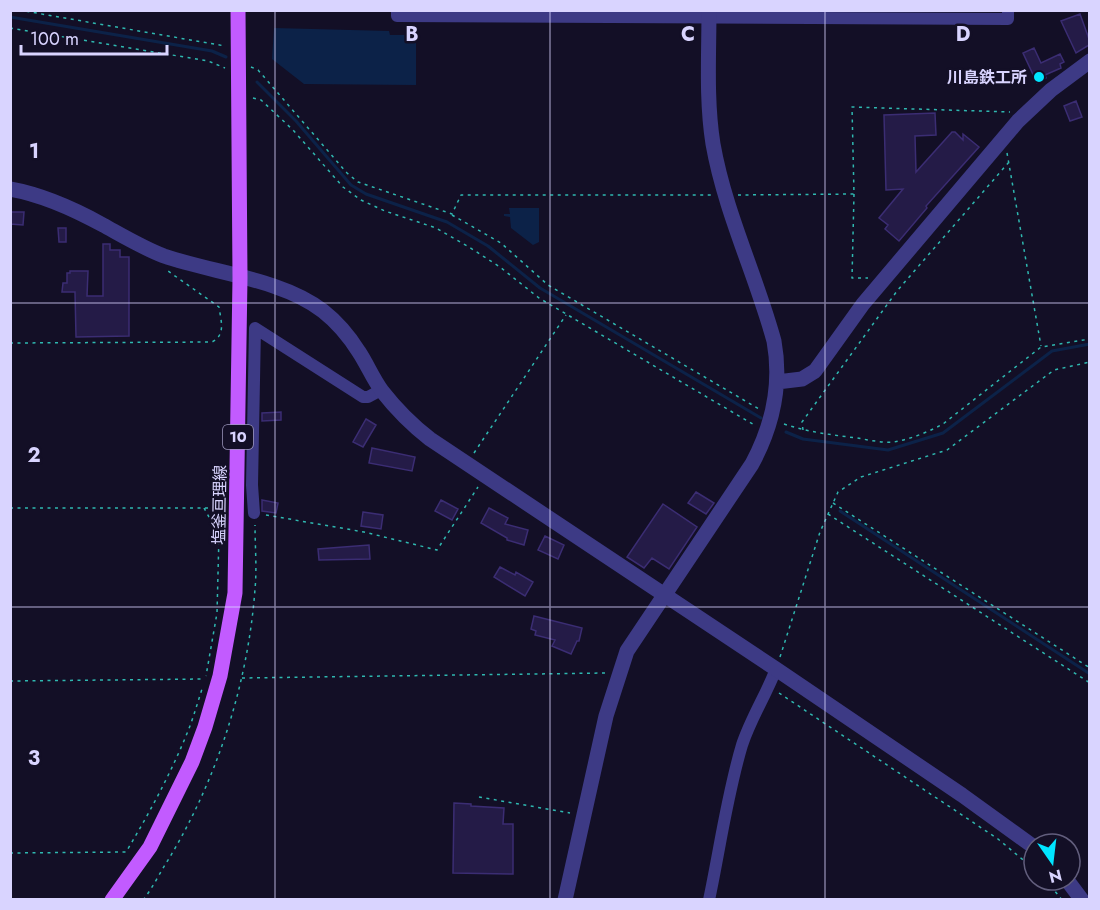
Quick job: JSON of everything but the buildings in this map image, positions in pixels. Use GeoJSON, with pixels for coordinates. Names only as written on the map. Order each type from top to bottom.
{"type":"FeatureCollection","features":[{"type":"Feature","properties":{"kind":"main road","name":"塩釜亘理線"},"geometry":{"type":"LineString","coordinates":[[112,900],[150,847],[178,793],[206,727],[220,676],[236,593],[240,278],[238,10]]}},
{"type":"Feature","properties":{"kind":"street"},"geometry":{"type":"LineString","coordinates":[[397,10],[397,16],[441,14],[879,15],[1008,19],[1008,10]]}},
{"type":"Feature","properties":{"kind":"street"},"geometry":{"type":"LineString","coordinates":[[565,900],[606,716],[627,651],[752,464],[771,422],[777,382],[776,351],[725,195],[711,123],[709,15]]}},
{"type":"Feature","properties":{"kind":"street"},"geometry":{"type":"LineString","coordinates":[[777,382],[802,379],[815,371],[863,304],[1018,121],[1051,90],[1089,61]]}},
{"type":"Feature","properties":{"kind":"street"},"geometry":{"type":"LineString","coordinates":[[10,189],[38,195],[64,205],[163,256],[301,297],[322,310],[341,328],[358,350],[381,390],[422,432],[776,669],[1022,838]]}},
{"type":"Feature","properties":{"kind":"street"},"geometry":{"type":"LineString","coordinates":[[254,513],[252,485],[255,328],[363,397],[368,397],[381,390]]}},
{"type":"Feature","properties":{"kind":"street"},"geometry":{"type":"LineString","coordinates":[[709,900],[742,744],[776,669]]}},
{"type":"Feature","properties":{"kind":"path"},"geometry":{"type":"LineString","coordinates":[[19,10],[213,45],[238,47]]}},
{"type":"Feature","properties":{"kind":"path"},"geometry":{"type":"LineString","coordinates":[[10,28],[208,61],[225,68],[248,65],[258,70],[347,173],[358,182],[452,214],[501,243],[548,285],[759,409],[771,422]]}},
{"type":"Feature","properties":{"kind":"path"},"geometry":{"type":"LineString","coordinates":[[238,96],[261,100],[293,130],[344,188],[361,200],[444,233],[492,262],[539,298],[567,315],[771,422],[803,430],[894,442],[943,424],[1041,347],[1089,339]]}},
{"type":"Feature","properties":{"kind":"path"},"geometry":{"type":"LineString","coordinates":[[885,277],[852,278],[854,194],[852,108],[1008,110],[1018,121]]}},
{"type":"Feature","properties":{"kind":"path"},"geometry":{"type":"LineString","coordinates":[[1004,137],[1041,347]]}},
{"type":"Feature","properties":{"kind":"path"},"geometry":{"type":"LineString","coordinates":[[803,430],[802,422],[897,291],[1009,162]]}},
{"type":"Feature","properties":{"kind":"path"},"geometry":{"type":"LineString","coordinates":[[452,214],[461,195],[854,194]]}},
{"type":"Feature","properties":{"kind":"path"},"geometry":{"type":"LineString","coordinates":[[10,344],[212,342],[218,339],[222,334],[219,307],[163,268],[163,256]]}},
{"type":"Feature","properties":{"kind":"path"},"geometry":{"type":"LineString","coordinates":[[467,463],[567,315]]}},
{"type":"Feature","properties":{"kind":"path"},"geometry":{"type":"LineString","coordinates":[[776,669],[820,532],[838,492],[861,477],[947,450],[1054,370],[1089,362]]}},
{"type":"Feature","properties":{"kind":"path"},"geometry":{"type":"LineString","coordinates":[[143,900],[178,845],[203,793],[226,733],[241,678],[250,632],[255,587],[254,513],[363,532],[437,550],[486,476]]}},
{"type":"Feature","properties":{"kind":"path"},"geometry":{"type":"LineString","coordinates":[[832,502],[1089,668]]}},
{"type":"Feature","properties":{"kind":"path"},"geometry":{"type":"LineString","coordinates":[[10,508],[216,506],[238,511]]}},
{"type":"Feature","properties":{"kind":"path"},"geometry":{"type":"LineString","coordinates":[[10,853],[126,852],[155,804],[189,729],[206,679],[217,613],[219,535],[203,507]]}},
{"type":"Feature","properties":{"kind":"path"},"geometry":{"type":"LineString","coordinates":[[828,514],[1089,683]]}},
{"type":"Feature","properties":{"kind":"path"},"geometry":{"type":"LineString","coordinates":[[241,678],[619,672]]}},
{"type":"Feature","properties":{"kind":"path"},"geometry":{"type":"LineString","coordinates":[[10,681],[206,679]]}},
{"type":"Feature","properties":{"kind":"path"},"geometry":{"type":"LineString","coordinates":[[768,686],[998,839],[1022,859]]}},
{"type":"Feature","properties":{"kind":"path"},"geometry":{"type":"LineString","coordinates":[[479,797],[584,815]]}},
{"type":"Feature","properties":{"kind":"water"},"geometry":{"type":"Polygon","coordinates":[[[274,28],[389,31],[390,35],[416,35],[416,85],[304,84],[272,59],[274,28]]]}},
{"type":"Feature","properties":{"kind":"water"},"geometry":{"type":"Polygon","coordinates":[[[509,208],[539,208],[539,242],[533,245],[511,228],[510,217],[504,216],[504,214],[510,214],[509,208]]]}},
{"type":"Feature","properties":{"kind":"waterway"},"geometry":{"type":"LineString","coordinates":[[10,17],[212,51],[226,57]]}},
{"type":"Feature","properties":{"kind":"waterway"},"geometry":{"type":"LineString","coordinates":[[257,82],[296,121],[351,185],[366,194],[447,222],[488,246],[540,288],[761,418]]}},
{"type":"Feature","properties":{"kind":"waterway"},"geometry":{"type":"LineString","coordinates":[[786,432],[803,439],[888,450],[943,433],[1052,351],[1090,344]]}},
{"type":"Feature","properties":{"kind":"waterway"},"geometry":{"type":"LineString","coordinates":[[840,511],[1090,674]]}},
{"type":"Feature","properties":{"kind":"place","name":"川島鉄工所"},"geometry":{"type":"Point","coordinates":[1039,77]}}]}
